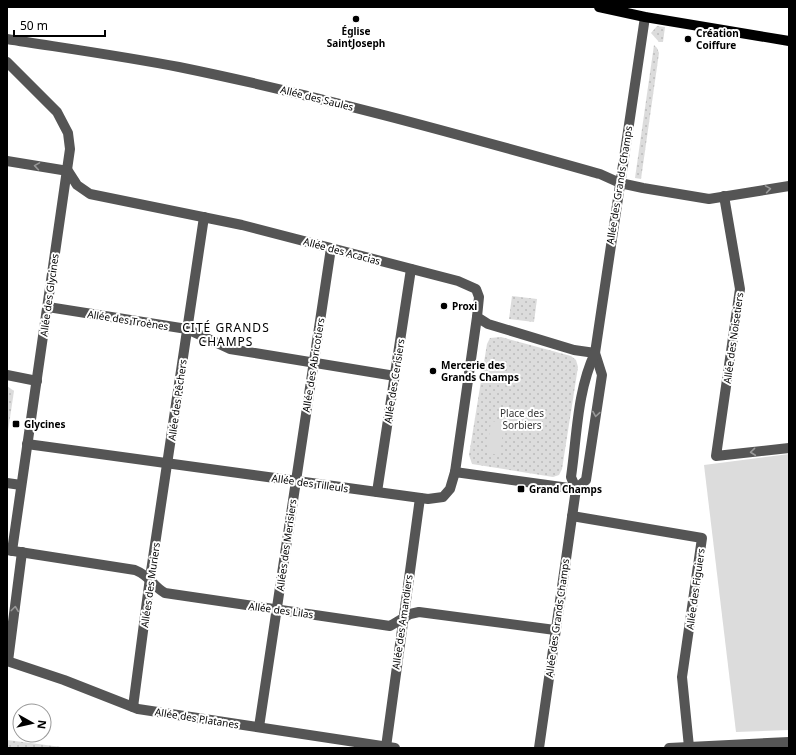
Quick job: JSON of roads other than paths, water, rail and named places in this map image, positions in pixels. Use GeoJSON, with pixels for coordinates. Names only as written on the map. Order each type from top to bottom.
{"type":"FeatureCollection","features":[{"type":"Feature","properties":{"kind":"main road"},"geometry":{"type":"LineString","coordinates":[[599,7],[645,17],[789,41]]}},
{"type":"Feature","properties":{"kind":"street","name":"Allée des Grands Champs"},"geometry":{"type":"LineString","coordinates":[[539,748],[576,488],[571,478],[581,396],[586,372],[594,354],[645,17]]}},
{"type":"Feature","properties":{"kind":"street","name":"Allée des Saules"},"geometry":{"type":"LineString","coordinates":[[7,40],[178,67],[272,87],[396,118],[574,166],[600,174],[620,183],[643,188],[709,199],[789,186]]}},
{"type":"Feature","properties":{"kind":"street","name":"Allée des Glycines"},"geometry":{"type":"LineString","coordinates":[[7,62],[57,112],[68,133],[70,149],[21,485],[14,551],[8,661]]}},
{"type":"Feature","properties":{"kind":"street"},"geometry":{"type":"LineString","coordinates":[[7,162],[68,171]]}},
{"type":"Feature","properties":{"kind":"street","name":"Allée des Acacias"},"geometry":{"type":"LineString","coordinates":[[68,171],[78,186],[90,194],[204,217],[458,281],[476,289],[479,297],[477,317]]}},
{"type":"Feature","properties":{"kind":"street","name":"Allée des Noisetiers"},"geometry":{"type":"LineString","coordinates":[[724,196],[740,289],[716,456],[789,448]]}},
{"type":"Feature","properties":{"kind":"street","name":"Allée des Pêchers"},"geometry":{"type":"LineString","coordinates":[[167,463],[204,217]]}},
{"type":"Feature","properties":{"kind":"street","name":"Allée des Abricotiers"},"geometry":{"type":"LineString","coordinates":[[296,481],[331,248]]}},
{"type":"Feature","properties":{"kind":"street","name":"Allée des Cerisiers"},"geometry":{"type":"LineString","coordinates":[[377,492],[411,269]]}},
{"type":"Feature","properties":{"kind":"street","name":"Allée des Troènes"},"geometry":{"type":"LineString","coordinates":[[48,307],[187,329],[230,349],[395,376]]}},
{"type":"Feature","properties":{"kind":"street"},"geometry":{"type":"LineString","coordinates":[[576,488],[455,472],[477,317],[488,324],[574,350],[594,354]]}},
{"type":"Feature","properties":{"kind":"street","name":"Allée des Grands Champs"},"geometry":{"type":"LineString","coordinates":[[576,488],[586,480],[602,375],[594,354]]}},
{"type":"Feature","properties":{"kind":"street"},"geometry":{"type":"LineString","coordinates":[[7,375],[37,381]]}},
{"type":"Feature","properties":{"kind":"street","name":"Allée des Tilleuls"},"geometry":{"type":"LineString","coordinates":[[27,444],[432,499],[444,497],[450,489],[455,472]]}},
{"type":"Feature","properties":{"kind":"street","name":"Allées des Muriers"},"geometry":{"type":"LineString","coordinates":[[133,707],[167,463]]}},
{"type":"Feature","properties":{"kind":"street","name":"Allées des Merisiers"},"geometry":{"type":"LineString","coordinates":[[259,727],[296,481]]}},
{"type":"Feature","properties":{"kind":"street"},"geometry":{"type":"LineString","coordinates":[[7,483],[21,485]]}},
{"type":"Feature","properties":{"kind":"street","name":"Allée des Amandiers"},"geometry":{"type":"LineString","coordinates":[[391,747],[402,620],[420,498]]}},
{"type":"Feature","properties":{"kind":"street","name":"Allée des Figuiers"},"geometry":{"type":"LineString","coordinates":[[572,516],[702,538],[682,677],[689,747]]}},
{"type":"Feature","properties":{"kind":"street","name":"Allée des Lilas"},"geometry":{"type":"LineString","coordinates":[[14,551],[135,570],[150,578],[157,589],[166,593],[390,626],[410,614],[419,612],[555,630]]}},
{"type":"Feature","properties":{"kind":"street","name":"Allée des Platanes"},"geometry":{"type":"LineString","coordinates":[[8,661],[64,680],[133,707],[391,747]]}},
{"type":"Feature","properties":{"kind":"street"},"geometry":{"type":"LineString","coordinates":[[669,748],[789,742]]}},
{"type":"Feature","properties":{"kind":"place","name":"Église SaintJoseph"},"geometry":{"type":"Point","coordinates":[356,19]}},
{"type":"Feature","properties":{"kind":"place","name":"Création Coiffure"},"geometry":{"type":"Point","coordinates":[688,39]}},
{"type":"Feature","properties":{"kind":"place","name":"Proxi"},"geometry":{"type":"Point","coordinates":[444,306]}},
{"type":"Feature","properties":{"kind":"place","name":"Mercerie des Grands Champs"},"geometry":{"type":"Point","coordinates":[433,371]}},
{"type":"Feature","properties":{"kind":"place","name":"Glycines"},"geometry":{"type":"Point","coordinates":[16,424]}},
{"type":"Feature","properties":{"kind":"place","name":"Grand Champs"},"geometry":{"type":"Point","coordinates":[521,489]}},
{"type":"Feature","properties":{"kind":"district","name":"CITÉ GRANDS CHAMPS"},"geometry":{"type":"Point","coordinates":[226,335]}},
{"type":"Feature","properties":{"kind":"park label","name":"Place des Sorbiers"},"geometry":{"type":"Point","coordinates":[522,418]}}]}
